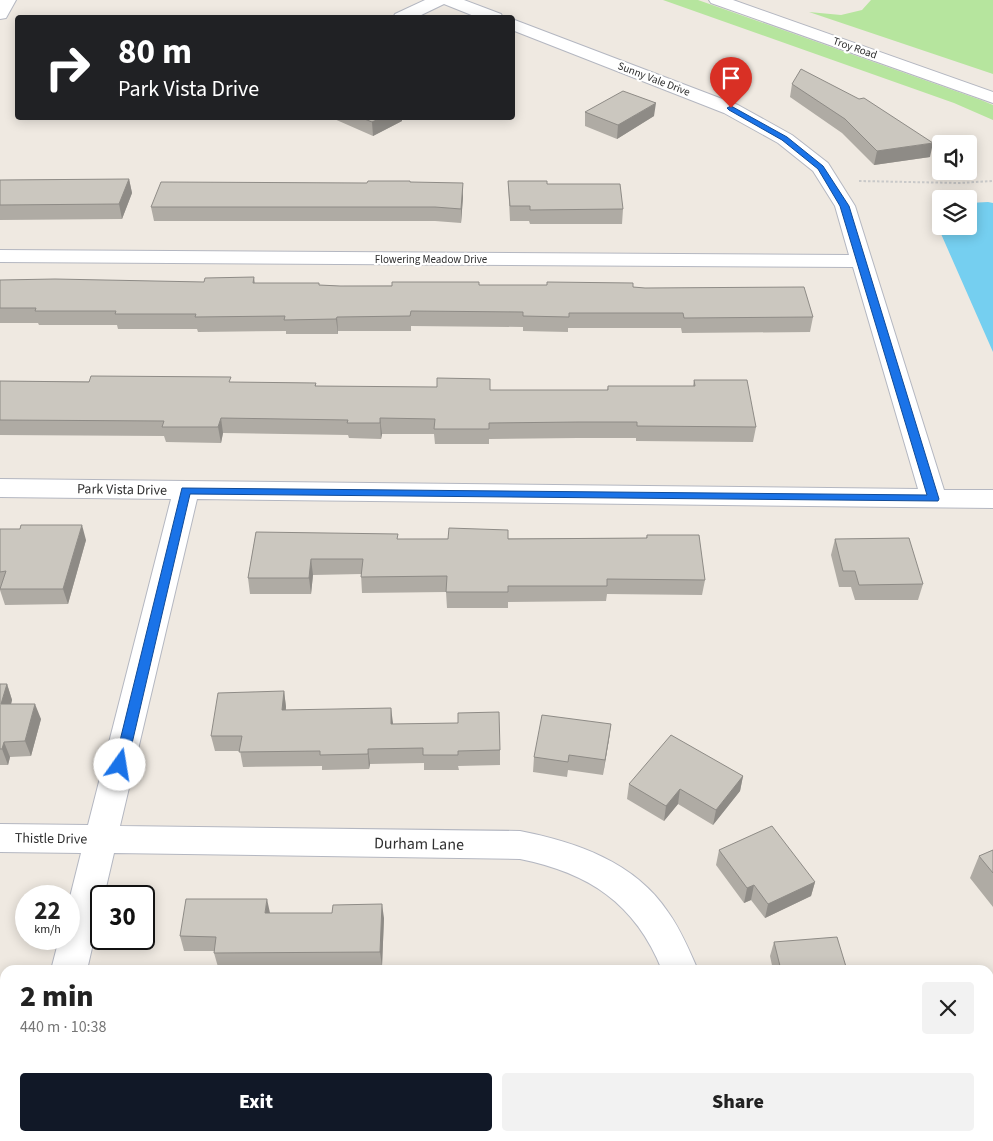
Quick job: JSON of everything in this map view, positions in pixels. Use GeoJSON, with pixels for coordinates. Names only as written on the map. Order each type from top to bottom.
{"type":"FeatureCollection","features":[{"type":"Feature","properties":{"kind":"street"},"geometry":{"type":"LineString","coordinates":[[0,14],[8,0]]}},
{"type":"Feature","properties":{"kind":"street"},"geometry":{"type":"LineString","coordinates":[[407,15],[438,0]]}},
{"type":"Feature","properties":{"kind":"street"},"geometry":{"type":"LineString","coordinates":[[449,0],[487,15]]}},
{"type":"Feature","properties":{"kind":"street","name":"Troy Road"},"geometry":{"type":"LineString","coordinates":[[716,0],[993,98]]}},
{"type":"Feature","properties":{"kind":"street","name":"Sunny Vale Drive"},"geometry":{"type":"LineString","coordinates":[[515,25],[731,108],[784,138],[821,167],[845,206],[934,499]]}},
{"type":"Feature","properties":{"kind":"street","name":"Flowering Meadow Drive"},"geometry":{"type":"LineString","coordinates":[[0,256],[862,261]]}},
{"type":"Feature","properties":{"kind":"street","name":"Park Vista Drive"},"geometry":{"type":"LineString","coordinates":[[0,488],[993,499]]}},
{"type":"Feature","properties":{"kind":"street"},"geometry":{"type":"LineString","coordinates":[[71,965],[186,490]]}},
{"type":"Feature","properties":{"kind":"street","name":"Thistle Drive"},"geometry":{"type":"LineString","coordinates":[[0,838],[102,840]]}},
{"type":"Feature","properties":{"kind":"street","name":"Durham Lane"},"geometry":{"type":"LineString","coordinates":[[102,840],[520,845],[543,849],[570,857],[603,872],[637,898],[654,918],[672,947],[678,965]]}},
{"type":"Feature","properties":{"kind":"path"},"geometry":{"type":"LineString","coordinates":[[854,181],[959,184],[993,181]]}},
{"type":"Feature","properties":{"kind":"green space"},"geometry":{"type":"Polygon","coordinates":[[[663,0],[698,0],[981,100],[993,105],[993,120],[954,103],[663,0]]]}},
{"type":"Feature","properties":{"kind":"green space"},"geometry":{"type":"Polygon","coordinates":[[[871,0],[993,0],[993,74],[809,12],[841,15],[862,10],[871,0]]]}},
{"type":"Feature","properties":{"kind":"water"},"geometry":{"type":"Polygon","coordinates":[[[977,203],[993,203],[993,352],[942,235],[977,235],[977,203]]]}},
{"type":"Feature","properties":{"kind":"building"},"geometry":{"type":"Polygon","coordinates":[[[801,69],[859,99],[864,98],[932,143],[877,151],[845,119],[792,84],[801,69]]]}},
{"type":"Feature","properties":{"kind":"building"},"geometry":{"type":"Polygon","coordinates":[[[623,91],[656,103],[618,125],[585,112],[623,91]]]}},
{"type":"Feature","properties":{"kind":"building"},"geometry":{"type":"Polygon","coordinates":[[[129,179],[119,204],[0,205],[0,180],[129,179]]]}},
{"type":"Feature","properties":{"kind":"building"},"geometry":{"type":"Polygon","coordinates":[[[368,181],[463,183],[461,209],[435,207],[151,207],[161,182],[367,183],[368,181]]]}},
{"type":"Feature","properties":{"kind":"building"},"geometry":{"type":"Polygon","coordinates":[[[508,181],[547,181],[547,184],[620,184],[623,209],[530,210],[530,206],[510,206],[508,181]]]}},
{"type":"Feature","properties":{"kind":"building"},"geometry":{"type":"Polygon","coordinates":[[[254,277],[253,283],[319,283],[319,285],[340,286],[392,286],[392,282],[479,282],[479,285],[547,285],[547,282],[633,283],[633,287],[645,288],[804,287],[813,317],[684,318],[683,313],[569,313],[569,317],[523,316],[523,312],[411,311],[410,316],[284,320],[285,316],[195,317],[196,314],[115,314],[116,311],[35,311],[36,308],[0,308],[0,280],[55,279],[204,282],[205,278],[254,277]]]}},
{"type":"Feature","properties":{"kind":"building"},"geometry":{"type":"Polygon","coordinates":[[[91,376],[231,377],[229,382],[316,383],[315,386],[437,387],[437,378],[490,379],[490,390],[608,390],[608,386],[695,386],[694,380],[747,380],[756,427],[637,426],[637,422],[579,422],[489,423],[489,429],[434,429],[435,419],[380,418],[380,423],[347,423],[348,420],[221,418],[218,427],[162,427],[164,421],[0,420],[0,381],[89,382],[91,376]]]}},
{"type":"Feature","properties":{"kind":"building"},"geometry":{"type":"Polygon","coordinates":[[[21,525],[82,525],[63,589],[0,589],[6,571],[0,572],[0,529],[20,529],[21,525]]]}},
{"type":"Feature","properties":{"kind":"building"},"geometry":{"type":"Polygon","coordinates":[[[449,528],[508,530],[508,539],[647,538],[647,535],[699,535],[705,580],[607,579],[607,586],[508,586],[508,592],[446,592],[447,576],[361,577],[363,559],[311,559],[309,578],[248,578],[256,532],[398,534],[397,539],[448,539],[449,528]]]}},
{"type":"Feature","properties":{"kind":"building"},"geometry":{"type":"Polygon","coordinates":[[[909,538],[923,584],[859,585],[855,571],[843,571],[835,539],[909,538]]]}},
{"type":"Feature","properties":{"kind":"building"},"geometry":{"type":"Polygon","coordinates":[[[0,684],[7,684],[1,704],[35,704],[25,741],[4,742],[2,749],[0,749],[0,684]]]}},
{"type":"Feature","properties":{"kind":"building"},"geometry":{"type":"Polygon","coordinates":[[[284,691],[282,710],[391,708],[391,724],[458,723],[458,713],[499,712],[500,750],[458,751],[458,755],[423,755],[423,748],[368,749],[368,754],[320,755],[320,751],[239,752],[242,736],[211,736],[218,693],[284,691]]]}},
{"type":"Feature","properties":{"kind":"building"},"geometry":{"type":"Polygon","coordinates":[[[542,715],[611,724],[605,760],[569,755],[568,762],[534,757],[542,715]]]}},
{"type":"Feature","properties":{"kind":"building"},"geometry":{"type":"Polygon","coordinates":[[[671,735],[743,776],[716,810],[680,789],[666,806],[629,784],[671,735]]]}},
{"type":"Feature","properties":{"kind":"building"},"geometry":{"type":"Polygon","coordinates":[[[772,826],[815,882],[768,904],[754,885],[747,888],[719,850],[772,826]]]}},
{"type":"Feature","properties":{"kind":"building"},"geometry":{"type":"Polygon","coordinates":[[[993,850],[993,873],[979,856],[993,850]]]}},
{"type":"Feature","properties":{"kind":"building"},"geometry":{"type":"Polygon","coordinates":[[[186,899],[267,899],[265,913],[332,913],[333,905],[382,904],[380,952],[214,953],[216,937],[180,936],[186,899]]]}},
{"type":"Feature","properties":{"kind":"building"},"geometry":{"type":"Polygon","coordinates":[[[837,937],[845,965],[780,965],[774,942],[837,937]]]}},
{"type":"Feature","properties":{"kind":"route"},"geometry":{"type":"LineString","coordinates":[[120,765],[186,490],[934,499],[845,206],[821,167],[784,138],[731,108]]}}]}
